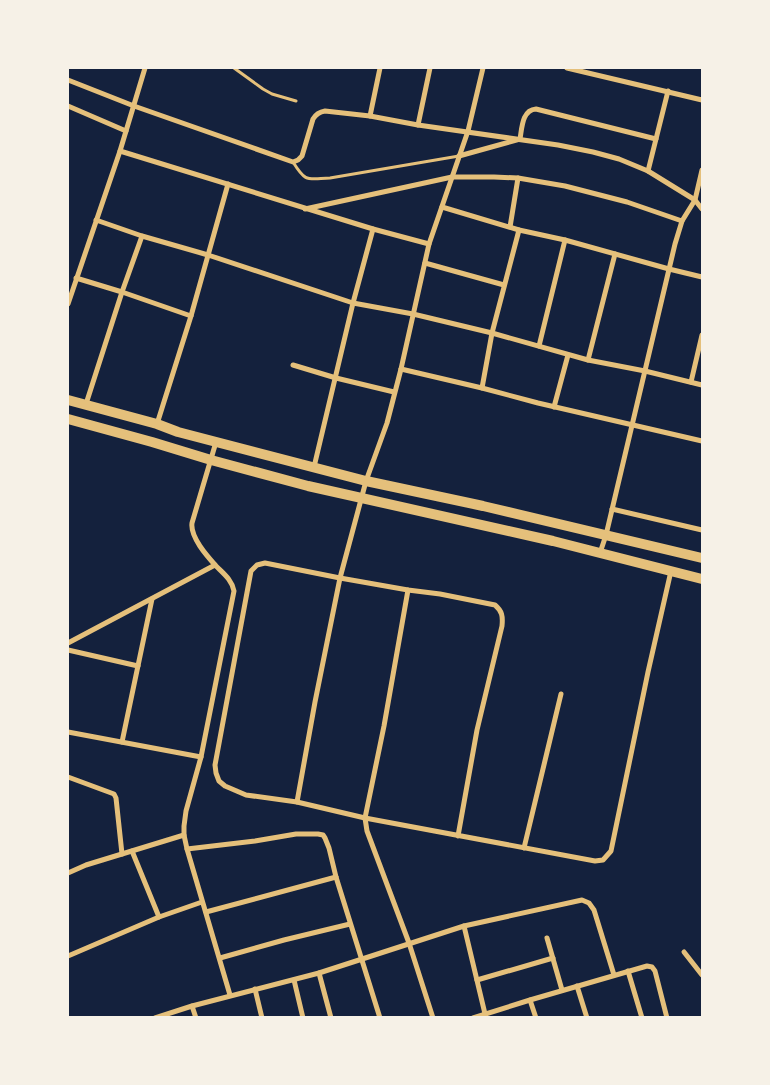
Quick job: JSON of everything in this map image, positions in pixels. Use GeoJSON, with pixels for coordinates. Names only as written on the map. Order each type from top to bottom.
{"type":"FeatureCollection","features":[{"type":"Feature","properties":{"kind":"main road"},"geometry":{"type":"LineString","coordinates":[[68,400],[157,424],[178,432],[366,481],[483,506],[702,558]]}},
{"type":"Feature","properties":{"kind":"main road"},"geometry":{"type":"LineString","coordinates":[[68,419],[211,460],[361,498],[600,553],[702,579]]}},
{"type":"Feature","properties":{"kind":"street"},"geometry":{"type":"LineString","coordinates":[[68,304],[120,151],[145,68]]}},
{"type":"Feature","properties":{"kind":"street"},"geometry":{"type":"LineString","coordinates":[[370,116],[380,68]]}},
{"type":"Feature","properties":{"kind":"street"},"geometry":{"type":"LineString","coordinates":[[418,125],[430,68]]}},
{"type":"Feature","properties":{"kind":"street"},"geometry":{"type":"LineString","coordinates":[[297,802],[314,702],[340,578],[366,481],[387,423],[429,244],[468,131],[483,68]]}},
{"type":"Feature","properties":{"kind":"street"},"geometry":{"type":"LineString","coordinates":[[567,68],[702,100]]}},
{"type":"Feature","properties":{"kind":"street"},"geometry":{"type":"LineString","coordinates":[[68,80],[134,106],[293,162],[302,156],[315,114],[325,110],[520,139],[593,152],[648,170],[702,209]]}},
{"type":"Feature","properties":{"kind":"street"},"geometry":{"type":"LineString","coordinates":[[648,170],[668,91]]}},
{"type":"Feature","properties":{"kind":"street"},"geometry":{"type":"LineString","coordinates":[[68,106],[126,131]]}},
{"type":"Feature","properties":{"kind":"street"},"geometry":{"type":"LineString","coordinates":[[520,139],[527,113],[536,109],[656,139]]}},
{"type":"Feature","properties":{"kind":"street"},"geometry":{"type":"LineString","coordinates":[[459,156],[520,139]]}},
{"type":"Feature","properties":{"kind":"street"},"geometry":{"type":"LineString","coordinates":[[120,151],[373,229],[429,244]]}},
{"type":"Feature","properties":{"kind":"street"},"geometry":{"type":"LineString","coordinates":[[600,553],[606,536],[669,269],[683,219],[693,202],[702,170]]}},
{"type":"Feature","properties":{"kind":"street"},"geometry":{"type":"LineString","coordinates":[[305,208],[453,174],[518,178],[565,186],[683,219]]}},
{"type":"Feature","properties":{"kind":"street"},"geometry":{"type":"LineString","coordinates":[[510,227],[518,178]]}},
{"type":"Feature","properties":{"kind":"street"},"geometry":{"type":"LineString","coordinates":[[157,424],[191,316],[228,184]]}},
{"type":"Feature","properties":{"kind":"street"},"geometry":{"type":"LineString","coordinates":[[442,207],[519,230],[565,240],[702,277]]}},
{"type":"Feature","properties":{"kind":"street"},"geometry":{"type":"LineString","coordinates":[[96,220],[353,303],[414,314],[492,333],[588,360],[702,385]]}},
{"type":"Feature","properties":{"kind":"street"},"geometry":{"type":"LineString","coordinates":[[314,468],[353,303],[373,229]]}},
{"type":"Feature","properties":{"kind":"street"},"geometry":{"type":"LineString","coordinates":[[482,388],[492,333],[519,230]]}},
{"type":"Feature","properties":{"kind":"street"},"geometry":{"type":"LineString","coordinates":[[86,405],[142,236]]}},
{"type":"Feature","properties":{"kind":"street"},"geometry":{"type":"LineString","coordinates":[[539,346],[565,240]]}},
{"type":"Feature","properties":{"kind":"street"},"geometry":{"type":"LineString","coordinates":[[588,360],[615,254]]}},
{"type":"Feature","properties":{"kind":"street"},"geometry":{"type":"LineString","coordinates":[[425,263],[504,285]]}},
{"type":"Feature","properties":{"kind":"street"},"geometry":{"type":"LineString","coordinates":[[76,278],[191,316]]}},
{"type":"Feature","properties":{"kind":"street"},"geometry":{"type":"LineString","coordinates":[[691,382],[702,335]]}},
{"type":"Feature","properties":{"kind":"street"},"geometry":{"type":"LineString","coordinates":[[554,407],[568,354]]}},
{"type":"Feature","properties":{"kind":"street"},"geometry":{"type":"LineString","coordinates":[[293,365],[394,392]]}},
{"type":"Feature","properties":{"kind":"street"},"geometry":{"type":"LineString","coordinates":[[401,369],[702,441]]}},
{"type":"Feature","properties":{"kind":"street"},"geometry":{"type":"LineString","coordinates":[[216,442],[191,529],[194,537],[215,565],[229,579],[233,586],[233,598],[201,757],[186,811],[184,835],[230,995]]}},
{"type":"Feature","properties":{"kind":"street"},"geometry":{"type":"LineString","coordinates":[[612,509],[702,530]]}},
{"type":"Feature","properties":{"kind":"street"},"geometry":{"type":"LineString","coordinates":[[458,836],[477,730],[502,626],[501,610],[495,605],[440,594],[340,578],[265,563],[256,565],[251,571],[215,764],[219,781],[225,786],[246,795],[297,802],[365,818],[458,836],[524,848],[595,862],[603,860],[611,851],[648,672],[672,571]]}},
{"type":"Feature","properties":{"kind":"street"},"geometry":{"type":"LineString","coordinates":[[68,643],[215,565]]}},
{"type":"Feature","properties":{"kind":"street"},"geometry":{"type":"LineString","coordinates":[[408,590],[384,726],[365,818],[367,831],[409,943],[433,1018]]}},
{"type":"Feature","properties":{"kind":"street"},"geometry":{"type":"LineString","coordinates":[[122,742],[152,599]]}},
{"type":"Feature","properties":{"kind":"street"},"geometry":{"type":"LineString","coordinates":[[68,650],[138,666]]}},
{"type":"Feature","properties":{"kind":"street"},"geometry":{"type":"LineString","coordinates":[[524,848],[561,694]]}},
{"type":"Feature","properties":{"kind":"street"},"geometry":{"type":"LineString","coordinates":[[68,732],[201,757]]}},
{"type":"Feature","properties":{"kind":"street"},"geometry":{"type":"LineString","coordinates":[[68,777],[114,794],[122,854]]}},
{"type":"Feature","properties":{"kind":"street"},"geometry":{"type":"LineString","coordinates":[[187,849],[296,834],[323,835],[326,838],[350,924],[380,1018]]}},
{"type":"Feature","properties":{"kind":"street"},"geometry":{"type":"LineString","coordinates":[[68,873],[86,865],[184,835]]}},
{"type":"Feature","properties":{"kind":"street"},"geometry":{"type":"LineString","coordinates":[[132,851],[159,917]]}},
{"type":"Feature","properties":{"kind":"street"},"geometry":{"type":"LineString","coordinates":[[206,912],[336,877]]}},
{"type":"Feature","properties":{"kind":"street"},"geometry":{"type":"LineString","coordinates":[[155,1018],[230,995],[319,973],[464,926],[582,900],[589,903],[594,910],[614,975]]}},
{"type":"Feature","properties":{"kind":"street"},"geometry":{"type":"LineString","coordinates":[[68,956],[159,917],[202,902]]}},
{"type":"Feature","properties":{"kind":"street"},"geometry":{"type":"LineString","coordinates":[[220,958],[350,924]]}},
{"type":"Feature","properties":{"kind":"street"},"geometry":{"type":"LineString","coordinates":[[464,926],[485,1015]]}},
{"type":"Feature","properties":{"kind":"street"},"geometry":{"type":"LineString","coordinates":[[547,938],[562,990]]}},
{"type":"Feature","properties":{"kind":"street"},"geometry":{"type":"LineString","coordinates":[[684,952],[702,975]]}},
{"type":"Feature","properties":{"kind":"street"},"geometry":{"type":"LineString","coordinates":[[477,980],[553,958]]}},
{"type":"Feature","properties":{"kind":"street"},"geometry":{"type":"LineString","coordinates":[[473,1018],[648,966],[652,967],[655,971],[667,1018]]}},
{"type":"Feature","properties":{"kind":"street"},"geometry":{"type":"LineString","coordinates":[[628,971],[642,1018]]}},
{"type":"Feature","properties":{"kind":"street"},"geometry":{"type":"LineString","coordinates":[[319,973],[331,1018]]}},
{"type":"Feature","properties":{"kind":"street"},"geometry":{"type":"LineString","coordinates":[[294,980],[303,1018]]}},
{"type":"Feature","properties":{"kind":"street"},"geometry":{"type":"LineString","coordinates":[[577,986],[587,1018]]}},
{"type":"Feature","properties":{"kind":"street"},"geometry":{"type":"LineString","coordinates":[[255,989],[262,1018]]}},
{"type":"Feature","properties":{"kind":"street"},"geometry":{"type":"LineString","coordinates":[[530,1000],[536,1018]]}},
{"type":"Feature","properties":{"kind":"street"},"geometry":{"type":"LineString","coordinates":[[192,1006],[196,1018]]}},
{"type":"Feature","properties":{"kind":"lane"},"geometry":{"type":"LineString","coordinates":[[234,68],[272,94],[296,101]]}},
{"type":"Feature","properties":{"kind":"lane"},"geometry":{"type":"LineString","coordinates":[[293,162],[301,175],[311,179],[330,178],[459,156]]}}]}
